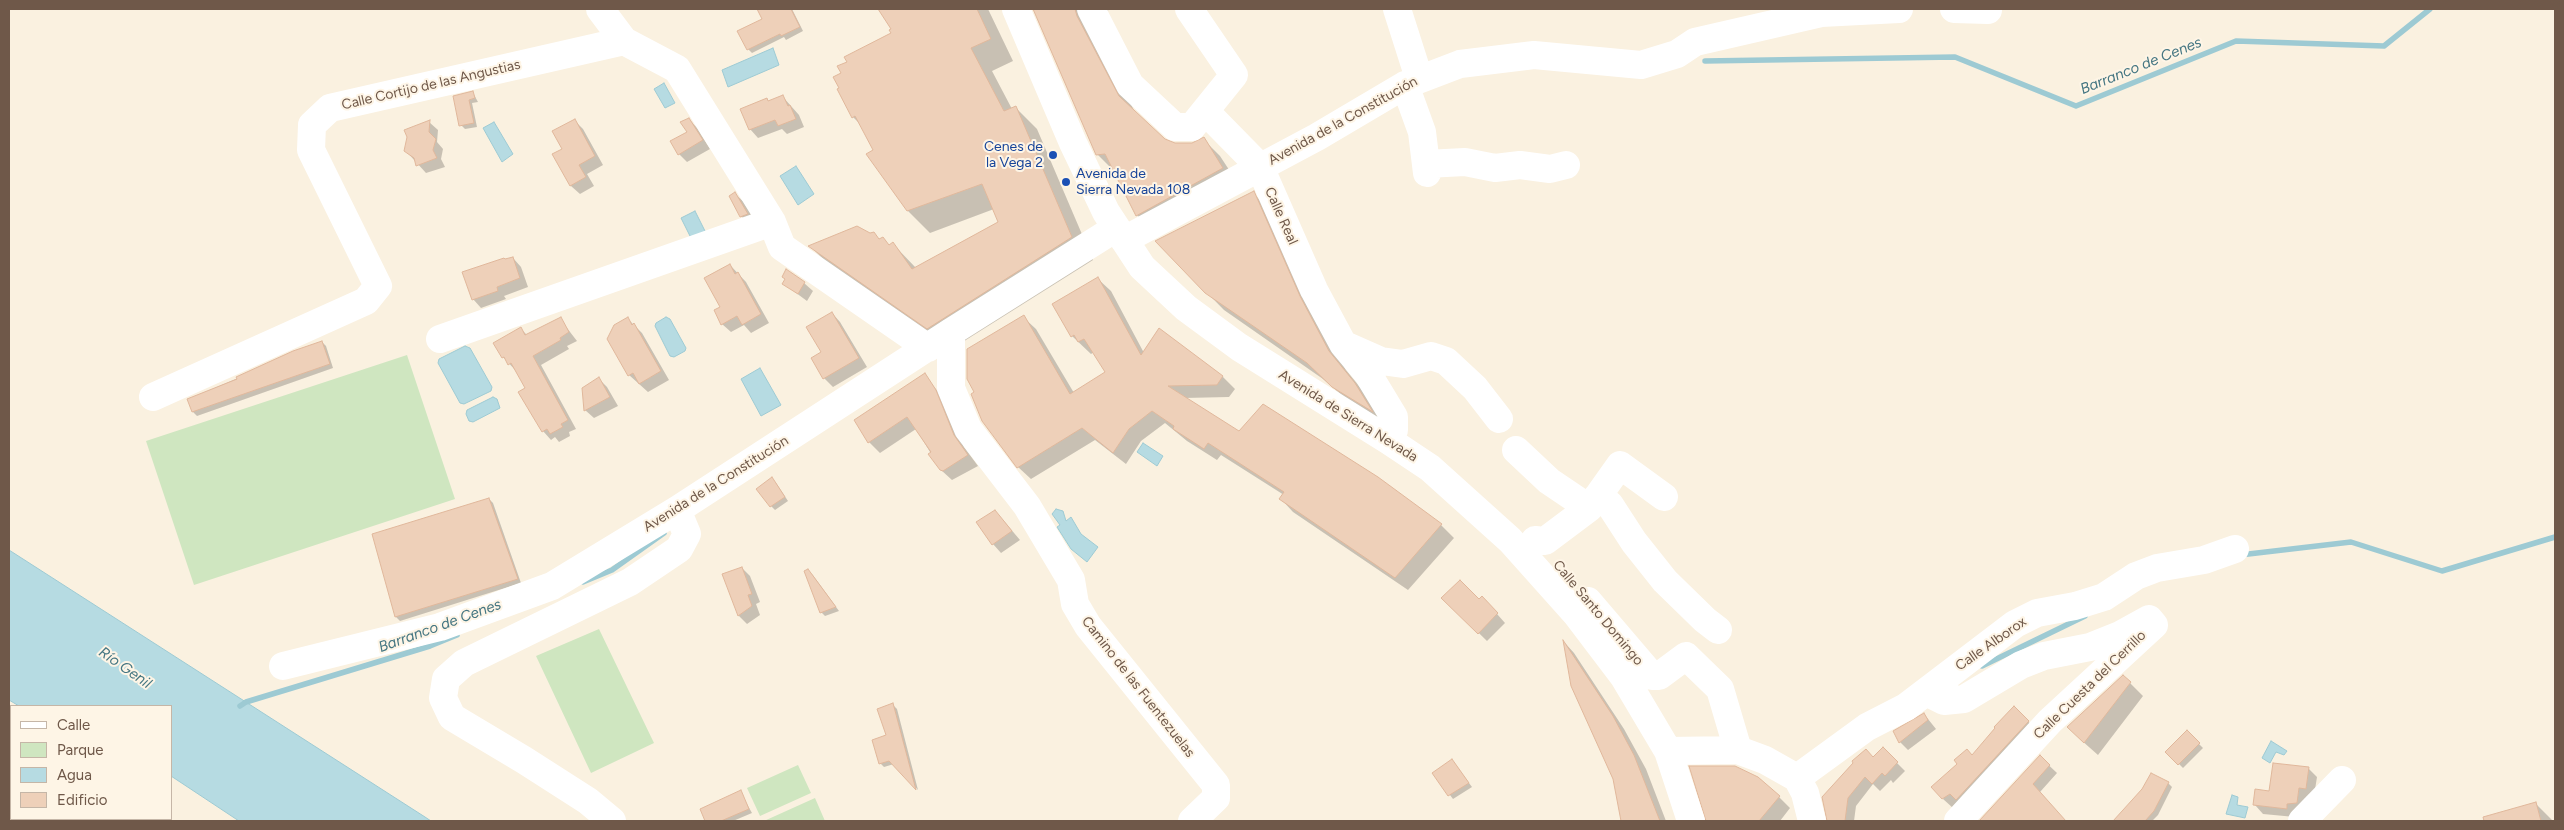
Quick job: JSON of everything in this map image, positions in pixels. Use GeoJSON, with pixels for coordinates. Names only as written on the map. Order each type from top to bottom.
{"type":"FeatureCollection","features":[{"type":"Feature","properties":{"kind":"street"},"geometry":{"type":"LineString","coordinates":[[600,9],[624,41],[677,68],[772,222],[782,247],[928,348]]}},
{"type":"Feature","properties":{"kind":"street","name":"Avenida de Sierra Nevada"},"geometry":{"type":"LineString","coordinates":[[1016,9],[1073,143],[1106,212],[1142,267],[1186,308],[1239,347],[1430,468],[1522,540],[1624,677],[1668,751],[1691,821]]}},
{"type":"Feature","properties":{"kind":"street"},"geometry":{"type":"LineString","coordinates":[[1091,9],[1130,85],[1175,127],[1192,127],[1234,75],[1189,9]]}},
{"type":"Feature","properties":{"kind":"street"},"geometry":{"type":"LineString","coordinates":[[1397,9],[1422,132],[1426,168],[1465,162],[1495,168],[1520,165],[1550,168],[1566,165]]}},
{"type":"Feature","properties":{"kind":"street","name":"Avenida de la Constitución"},"geometry":{"type":"LineString","coordinates":[[282,666],[440,627],[552,586],[678,510],[950,332],[1120,234],[1260,167],[1412,82],[1460,64],[1534,55],[1641,65],[1677,54],[1695,42],[1821,13],[1899,9]]}},
{"type":"Feature","properties":{"kind":"street"},"geometry":{"type":"LineString","coordinates":[[1954,9],[1988,10]]}},
{"type":"Feature","properties":{"kind":"street","name":"Calle Cortijo de las Angustias"},"geometry":{"type":"LineString","coordinates":[[152,397],[366,302],[378,286],[311,150],[312,125],[330,108],[624,41]]}},
{"type":"Feature","properties":{"kind":"street","name":"Calle Real"},"geometry":{"type":"LineString","coordinates":[[1206,112],[1260,167],[1314,290],[1344,344],[1368,374],[1394,417],[1394,430],[1388,440]]}},
{"type":"Feature","properties":{"kind":"street"},"geometry":{"type":"LineString","coordinates":[[440,339],[772,222]]}},
{"type":"Feature","properties":{"kind":"street","name":"Camino de las Fuentezuelas"},"geometry":{"type":"LineString","coordinates":[[950,332],[951,388],[968,429],[1027,506],[1071,580],[1075,604],[1088,626],[1216,785],[1216,798],[1192,821]]}},
{"type":"Feature","properties":{"kind":"street"},"geometry":{"type":"LineString","coordinates":[[1344,344],[1381,361],[1403,364],[1432,356],[1446,361],[1475,388],[1499,418]]}},
{"type":"Feature","properties":{"kind":"street"},"geometry":{"type":"LineString","coordinates":[[1516,450],[1549,481],[1593,502],[1610,505],[1634,542],[1664,581],[1718,630]]}},
{"type":"Feature","properties":{"kind":"street"},"geometry":{"type":"LineString","coordinates":[[1522,540],[1545,541],[1593,502],[1620,465],[1664,497]]}},
{"type":"Feature","properties":{"kind":"street"},"geometry":{"type":"LineString","coordinates":[[612,821],[588,801],[452,717],[443,698],[446,679],[464,663],[630,582],[679,549],[687,534],[678,510]]}},
{"type":"Feature","properties":{"kind":"street","name":"Calle Santo Domingo"},"geometry":{"type":"LineString","coordinates":[[1522,540],[1652,676],[1659,676],[1686,656],[1720,688],[1738,750]]}},
{"type":"Feature","properties":{"kind":"street","name":"Calle Alborox"},"geometry":{"type":"LineString","coordinates":[[1797,778],[1867,728],[1895,714],[2015,624],[2037,613],[2075,606],[2104,597],[2136,576],[2157,568],[2204,560],[2236,549]]}},
{"type":"Feature","properties":{"kind":"street","name":"Calle Cuesta del Cerrillo"},"geometry":{"type":"LineString","coordinates":[[1926,692],[1944,700],[1964,700],[2021,665],[2044,656],[2090,647],[2120,635],[2149,619],[2154,625],[2050,721],[1958,821]]}},
{"type":"Feature","properties":{"kind":"street"},"geometry":{"type":"LineString","coordinates":[[1668,751],[1738,750],[1765,760],[1797,778],[1805,793],[1812,821]]}},
{"type":"Feature","properties":{"kind":"street"},"geometry":{"type":"LineString","coordinates":[[2302,821],[2342,780]]}},
{"type":"Feature","properties":{"kind":"green space"},"geometry":{"type":"Polygon","coordinates":[[[407,355],[455,499],[194,585],[146,441],[407,355]]]}},
{"type":"Feature","properties":{"kind":"green space"},"geometry":{"type":"Polygon","coordinates":[[[599,629],[654,743],[591,773],[536,656],[599,629]]]}},
{"type":"Feature","properties":{"kind":"green space"},"geometry":{"type":"Polygon","coordinates":[[[798,765],[811,793],[760,816],[747,788],[798,765]]]}},
{"type":"Feature","properties":{"kind":"green space"},"geometry":{"type":"Polygon","coordinates":[[[815,798],[825,821],[764,821],[815,798]]]}},
{"type":"Feature","properties":{"kind":"water"},"geometry":{"type":"Polygon","coordinates":[[[773,48],[779,65],[728,87],[722,70],[773,48]]]}},
{"type":"Feature","properties":{"kind":"water"},"geometry":{"type":"Polygon","coordinates":[[[664,83],[675,103],[665,108],[654,89],[664,83]]]}},
{"type":"Feature","properties":{"kind":"water"},"geometry":{"type":"Polygon","coordinates":[[[494,122],[513,154],[502,162],[483,128],[494,122]]]}},
{"type":"Feature","properties":{"kind":"water"},"geometry":{"type":"Polygon","coordinates":[[[796,166],[814,194],[798,205],[780,176],[796,166]]]}},
{"type":"Feature","properties":{"kind":"water"},"geometry":{"type":"Polygon","coordinates":[[[695,211],[707,235],[693,242],[681,218],[695,211]]]}},
{"type":"Feature","properties":{"kind":"water"},"geometry":{"type":"Polygon","coordinates":[[[666,317],[670,319],[686,348],[685,351],[674,357],[670,356],[655,326],[656,323],[666,317]]]}},
{"type":"Feature","properties":{"kind":"water"},"geometry":{"type":"Polygon","coordinates":[[[465,346],[470,348],[492,387],[491,391],[464,404],[460,403],[438,363],[439,359],[465,346]]]}},
{"type":"Feature","properties":{"kind":"water"},"geometry":{"type":"Polygon","coordinates":[[[760,368],[781,405],[761,416],[741,379],[760,368]]]}},
{"type":"Feature","properties":{"kind":"water"},"geometry":{"type":"Polygon","coordinates":[[[493,397],[497,399],[500,408],[473,422],[469,421],[466,414],[467,410],[493,397]]]}},
{"type":"Feature","properties":{"kind":"water"},"geometry":{"type":"Polygon","coordinates":[[[1143,443],[1163,456],[1157,466],[1137,452],[1143,443]]]}},
{"type":"Feature","properties":{"kind":"water"},"geometry":{"type":"Polygon","coordinates":[[[1056,509],[1063,511],[1066,521],[1071,517],[1081,534],[1098,547],[1087,562],[1071,549],[1057,527],[1060,525],[1052,514],[1056,509]]]}},
{"type":"Feature","properties":{"kind":"water","name":"Río Genil"},"geometry":{"type":"Polygon","coordinates":[[[9,550],[431,821],[239,821],[172,777],[172,705],[17,705],[9,700],[9,550]]]}},
{"type":"Feature","properties":{"kind":"water"},"geometry":{"type":"Polygon","coordinates":[[[2271,741],[2287,751],[2284,755],[2276,752],[2270,763],[2262,758],[2271,741]]]}},
{"type":"Feature","properties":{"kind":"water"},"geometry":{"type":"Polygon","coordinates":[[[2232,795],[2238,797],[2237,805],[2248,807],[2245,818],[2226,814],[2232,795]]]}},
{"type":"Feature","properties":{"kind":"building"},"geometry":{"type":"Polygon","coordinates":[[[757,9],[791,9],[800,27],[781,36],[780,34],[747,50],[737,31],[762,19],[757,9]]]}},
{"type":"Feature","properties":{"kind":"building"},"geometry":{"type":"Polygon","coordinates":[[[878,9],[977,9],[991,39],[971,48],[1004,111],[1016,106],[1072,237],[927,329],[808,246],[857,226],[870,233],[874,232],[879,239],[883,237],[889,245],[893,242],[912,269],[998,222],[982,184],[907,211],[866,154],[873,150],[855,116],[852,118],[833,77],[841,73],[837,66],[847,62],[844,57],[891,33],[889,30],[891,29],[878,9]]]}},
{"type":"Feature","properties":{"kind":"building"},"geometry":{"type":"Polygon","coordinates":[[[1033,9],[1075,9],[1119,96],[1165,139],[1175,143],[1192,143],[1204,137],[1223,168],[1136,216],[1105,154],[1096,155],[1033,9]]]}},
{"type":"Feature","properties":{"kind":"building"},"geometry":{"type":"Polygon","coordinates":[[[473,91],[475,98],[469,100],[474,123],[459,126],[453,96],[473,91]]]}},
{"type":"Feature","properties":{"kind":"building"},"geometry":{"type":"Polygon","coordinates":[[[783,95],[796,119],[778,126],[775,120],[749,130],[740,109],[767,98],[768,101],[783,95]]]}},
{"type":"Feature","properties":{"kind":"building"},"geometry":{"type":"Polygon","coordinates":[[[689,118],[703,140],[678,155],[670,141],[687,132],[680,122],[689,118]]]}},
{"type":"Feature","properties":{"kind":"building"},"geometry":{"type":"Polygon","coordinates":[[[575,119],[595,156],[579,165],[586,177],[570,186],[552,154],[562,149],[552,131],[575,119]]]}},
{"type":"Feature","properties":{"kind":"building"},"geometry":{"type":"Polygon","coordinates":[[[430,120],[429,132],[436,139],[433,150],[437,158],[416,166],[414,158],[404,151],[407,137],[404,130],[430,120]]]}},
{"type":"Feature","properties":{"kind":"building"},"geometry":{"type":"Polygon","coordinates":[[[1254,191],[1300,296],[1329,351],[1355,383],[1373,412],[1332,387],[1307,363],[1205,293],[1155,241],[1254,191]]]}},
{"type":"Feature","properties":{"kind":"building"},"geometry":{"type":"Polygon","coordinates":[[[735,192],[748,214],[740,217],[729,196],[735,192]]]}},
{"type":"Feature","properties":{"kind":"building"},"geometry":{"type":"Polygon","coordinates":[[[513,257],[520,278],[497,287],[498,291],[472,300],[462,272],[504,258],[513,257]]]}},
{"type":"Feature","properties":{"kind":"building"},"geometry":{"type":"Polygon","coordinates":[[[730,264],[735,274],[738,272],[761,314],[742,325],[737,316],[721,325],[714,310],[720,307],[704,278],[730,264]]]}},
{"type":"Feature","properties":{"kind":"building"},"geometry":{"type":"Polygon","coordinates":[[[786,269],[805,282],[798,294],[782,284],[785,279],[782,277],[786,269]]]}},
{"type":"Feature","properties":{"kind":"building"},"geometry":{"type":"Polygon","coordinates":[[[1098,277],[1141,355],[1159,328],[1223,376],[1217,385],[1168,386],[1239,431],[1263,404],[1378,477],[1442,524],[1395,578],[1279,499],[1284,492],[1208,443],[1204,449],[1173,429],[1174,426],[1152,411],[1129,429],[1113,453],[1082,428],[1017,468],[982,421],[971,394],[974,392],[967,379],[967,349],[1024,315],[1070,394],[1105,372],[1084,339],[1078,342],[1074,335],[1071,337],[1052,304],[1098,277]]]}},
{"type":"Feature","properties":{"kind":"building"},"geometry":{"type":"Polygon","coordinates":[[[832,312],[859,358],[823,379],[811,358],[821,352],[806,327],[832,312]]]}},
{"type":"Feature","properties":{"kind":"building"},"geometry":{"type":"Polygon","coordinates":[[[561,317],[569,332],[560,338],[561,340],[533,356],[568,420],[561,424],[563,427],[550,434],[547,429],[542,432],[518,392],[525,388],[511,363],[508,365],[493,343],[521,327],[525,335],[561,317]]]}},
{"type":"Feature","properties":{"kind":"building"},"geometry":{"type":"Polygon","coordinates":[[[628,317],[632,325],[634,323],[661,371],[639,384],[633,373],[628,376],[607,339],[614,325],[628,317]]]}},
{"type":"Feature","properties":{"kind":"building"},"geometry":{"type":"Polygon","coordinates":[[[322,341],[330,364],[192,412],[187,399],[237,379],[236,377],[293,351],[322,341]]]}},
{"type":"Feature","properties":{"kind":"building"},"geometry":{"type":"Polygon","coordinates":[[[925,373],[936,390],[954,435],[968,455],[943,471],[940,470],[928,454],[931,452],[907,417],[868,443],[854,420],[925,373]]]}},
{"type":"Feature","properties":{"kind":"building"},"geometry":{"type":"Polygon","coordinates":[[[599,377],[610,397],[584,411],[582,388],[599,377]]]}},
{"type":"Feature","properties":{"kind":"building"},"geometry":{"type":"Polygon","coordinates":[[[772,477],[785,497],[770,507],[756,489],[772,477]]]}},
{"type":"Feature","properties":{"kind":"building"},"geometry":{"type":"Polygon","coordinates":[[[489,498],[518,579],[395,617],[372,534],[489,498]]]}},
{"type":"Feature","properties":{"kind":"building"},"geometry":{"type":"Polygon","coordinates":[[[995,510],[1012,531],[992,545],[976,522],[995,510]]]}},
{"type":"Feature","properties":{"kind":"building"},"geometry":{"type":"Polygon","coordinates":[[[742,567],[752,594],[748,595],[752,606],[738,616],[722,574],[742,567]]]}},
{"type":"Feature","properties":{"kind":"building"},"geometry":{"type":"Polygon","coordinates":[[[808,569],[836,607],[820,613],[804,571],[808,569]]]}},
{"type":"Feature","properties":{"kind":"building"},"geometry":{"type":"Polygon","coordinates":[[[1460,580],[1479,599],[1482,596],[1498,613],[1478,634],[1441,598],[1460,580]]]}},
{"type":"Feature","properties":{"kind":"building"},"geometry":{"type":"Polygon","coordinates":[[[1563,640],[1613,716],[1634,755],[1660,821],[1621,821],[1613,779],[1571,686],[1563,640]]]}},
{"type":"Feature","properties":{"kind":"building"},"geometry":{"type":"Polygon","coordinates":[[[2123,675],[2131,682],[2084,743],[2067,727],[2123,675]]]}},
{"type":"Feature","properties":{"kind":"building"},"geometry":{"type":"Polygon","coordinates":[[[893,703],[916,790],[889,761],[879,764],[872,740],[886,735],[877,709],[893,703]]]}},
{"type":"Feature","properties":{"kind":"building"},"geometry":{"type":"Polygon","coordinates":[[[2014,706],[2029,721],[1956,800],[1950,794],[1942,799],[1931,787],[1957,764],[1954,760],[1967,749],[1972,755],[1994,727],[2014,706]]]}},
{"type":"Feature","properties":{"kind":"building"},"geometry":{"type":"Polygon","coordinates":[[[1924,713],[1928,720],[1899,743],[1893,731],[1924,713]]]}},
{"type":"Feature","properties":{"kind":"building"},"geometry":{"type":"Polygon","coordinates":[[[2187,730],[2200,743],[2178,765],[2165,752],[2187,730]]]}},
{"type":"Feature","properties":{"kind":"building"},"geometry":{"type":"Polygon","coordinates":[[[1883,747],[1898,762],[1885,776],[1882,773],[1872,784],[1865,777],[1848,798],[1845,821],[1827,821],[1822,797],[1853,763],[1852,761],[1866,749],[1873,757],[1883,747]]]}},
{"type":"Feature","properties":{"kind":"building"},"geometry":{"type":"Polygon","coordinates":[[[2040,755],[2050,765],[2033,784],[2066,821],[1979,821],[2040,755]]]}},
{"type":"Feature","properties":{"kind":"building"},"geometry":{"type":"Polygon","coordinates":[[[1452,759],[1469,783],[1448,796],[1432,773],[1452,759]]]}},
{"type":"Feature","properties":{"kind":"building"},"geometry":{"type":"Polygon","coordinates":[[[2273,763],[2309,767],[2306,789],[2299,788],[2297,803],[2287,804],[2287,809],[2253,805],[2255,789],[2269,791],[2273,763]]]}},
{"type":"Feature","properties":{"kind":"building"},"geometry":{"type":"Polygon","coordinates":[[[1689,766],[1735,766],[1758,777],[1780,796],[1759,821],[1706,821],[1689,766]]]}},
{"type":"Feature","properties":{"kind":"building"},"geometry":{"type":"Polygon","coordinates":[[[2151,773],[2169,782],[2154,811],[2145,821],[2113,821],[2142,789],[2151,773]]]}},
{"type":"Feature","properties":{"kind":"building"},"geometry":{"type":"Polygon","coordinates":[[[741,790],[749,809],[721,821],[705,821],[700,809],[741,790]]]}},
{"type":"Feature","properties":{"kind":"building"},"geometry":{"type":"Polygon","coordinates":[[[2536,802],[2541,821],[2484,821],[2483,817],[2536,802]]]}},
{"type":"Feature","properties":{"kind":"waterway","name":"Barranco de Cenes"},"geometry":{"type":"LineString","coordinates":[[1705,61],[1955,57],[2076,106],[2236,41],[2384,46],[2430,9]]}},
{"type":"Feature","properties":{"kind":"waterway","name":"Barranco de Cenes"},"geometry":{"type":"LineString","coordinates":[[583,582],[612,570],[664,533]]}},
{"type":"Feature","properties":{"kind":"waterway"},"geometry":{"type":"LineString","coordinates":[[2240,555],[2351,542],[2442,571],[2555,537]]}},
{"type":"Feature","properties":{"kind":"waterway"},"geometry":{"type":"LineString","coordinates":[[1982,666],[2085,616]]}},
{"type":"Feature","properties":{"kind":"waterway","name":"Barranco de Cenes"},"geometry":{"type":"LineString","coordinates":[[240,706],[246,702],[430,646],[457,635]]}},
{"type":"Feature","properties":{"kind":"place","name":"Cenes de la Vega 2"},"geometry":{"type":"Point","coordinates":[1053,155]}},
{"type":"Feature","properties":{"kind":"place","name":"Avenida de Sierra Nevada 108"},"geometry":{"type":"Point","coordinates":[1066,182]}}]}
